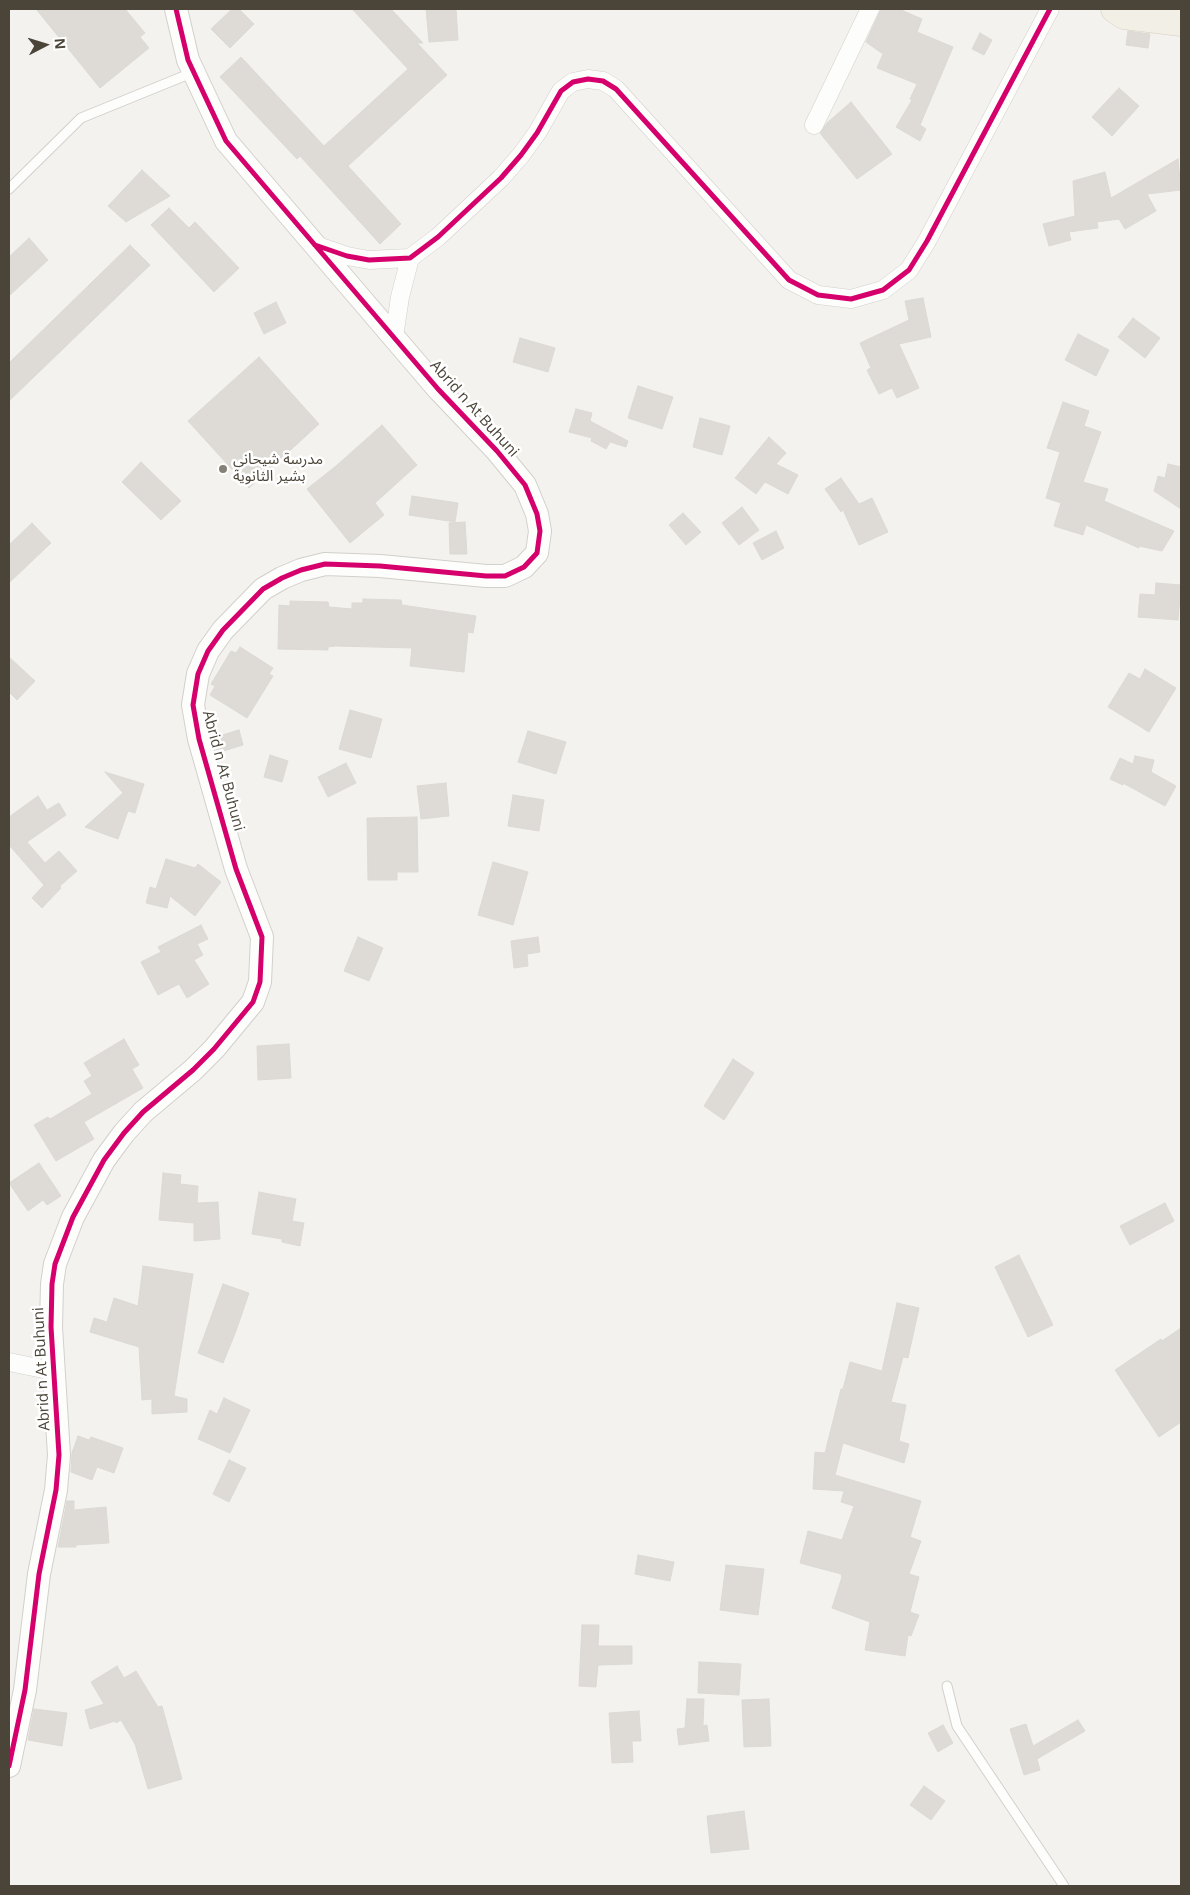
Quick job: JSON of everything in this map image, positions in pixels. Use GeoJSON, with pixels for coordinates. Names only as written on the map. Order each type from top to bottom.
{"type":"FeatureCollection","features":[{"type":"Feature","properties":{"kind":"main road"},"geometry":{"type":"LineString","coordinates":[[1115,9],[1124,15],[1178,18]]}},
{"type":"Feature","properties":{"kind":"street","name":"Abrid n At Buhuni"},"geometry":{"type":"LineString","coordinates":[[9,1766],[25,1690],[39,1574],[56,1490],[60,1455],[53,1371],[51,1301],[55,1264],[65,1235],[104,1160],[124,1133],[144,1112],[193,1070],[240,1020],[253,1002],[260,982],[262,937],[236,869],[199,740],[193,705],[198,674],[208,651],[223,630],[263,589],[282,578],[325,564],[380,566],[486,576],[505,576],[524,567],[537,553],[540,531],[537,514],[525,485],[438,389],[226,141],[188,60],[176,9]]}},
{"type":"Feature","properties":{"kind":"street"},"geometry":{"type":"LineString","coordinates":[[814,125],[870,9]]}},
{"type":"Feature","properties":{"kind":"street"},"geometry":{"type":"LineString","coordinates":[[312,243],[325,250],[362,258],[392,260],[410,258],[438,237],[501,178],[537,133],[561,91],[573,82],[588,79],[603,81],[616,89],[789,280],[818,295],[851,299],[883,290],[909,270],[927,241],[1050,9]]}},
{"type":"Feature","properties":{"kind":"street"},"geometry":{"type":"LineString","coordinates":[[394,337],[400,297],[410,258]]}},
{"type":"Feature","properties":{"kind":"street"},"geometry":{"type":"LineString","coordinates":[[9,1362],[53,1371]]}},
{"type":"Feature","properties":{"kind":"lane"},"geometry":{"type":"LineString","coordinates":[[9,188],[81,118],[194,72]]}},
{"type":"Feature","properties":{"kind":"lane"},"geometry":{"type":"LineString","coordinates":[[947,1686],[957,1726],[1064,1886]]}},
{"type":"Feature","properties":{"kind":"building"},"geometry":{"type":"Polygon","coordinates":[[[36,9],[125,9],[145,33],[140,37],[149,48],[100,88],[36,9]]]}},
{"type":"Feature","properties":{"kind":"building"},"geometry":{"type":"Polygon","coordinates":[[[232,9],[239,9],[254,24],[230,48],[211,29],[232,9]]]}},
{"type":"Feature","properties":{"kind":"building"},"geometry":{"type":"Polygon","coordinates":[[[352,9],[391,9],[423,43],[417,43],[447,75],[348,166],[401,224],[380,244],[300,156],[297,159],[220,77],[241,57],[324,146],[408,69],[352,9]]]}},
{"type":"Feature","properties":{"kind":"building"},"geometry":{"type":"Polygon","coordinates":[[[426,9],[456,9],[458,40],[429,42],[426,9]]]}},
{"type":"Feature","properties":{"kind":"building"},"geometry":{"type":"Polygon","coordinates":[[[881,9],[899,9],[922,19],[917,32],[953,47],[920,125],[926,129],[920,141],[896,127],[912,100],[910,99],[917,84],[877,68],[883,54],[866,42],[881,9]]]}},
{"type":"Feature","properties":{"kind":"building"},"geometry":{"type":"Polygon","coordinates":[[[1128,31],[1150,34],[1148,48],[1126,45],[1128,31]]]}},
{"type":"Feature","properties":{"kind":"building"},"geometry":{"type":"Polygon","coordinates":[[[980,33],[992,40],[984,55],[972,49],[980,33]]]}},
{"type":"Feature","properties":{"kind":"building"},"geometry":{"type":"Polygon","coordinates":[[[1119,88],[1139,106],[1112,136],[1092,117],[1119,88]]]}},
{"type":"Feature","properties":{"kind":"building"},"geometry":{"type":"Polygon","coordinates":[[[851,102],[892,154],[857,179],[820,133],[827,123],[851,102]]]}},
{"type":"Feature","properties":{"kind":"building"},"geometry":{"type":"Polygon","coordinates":[[[1178,159],[1181,190],[1147,194],[1156,211],[1125,229],[1119,219],[1097,222],[1098,228],[1069,232],[1071,240],[1049,246],[1043,224],[1075,216],[1073,181],[1105,172],[1111,198],[1178,159]]]}},
{"type":"Feature","properties":{"kind":"building"},"geometry":{"type":"Polygon","coordinates":[[[142,170],[170,196],[126,222],[108,206],[142,170]]]}},
{"type":"Feature","properties":{"kind":"building"},"geometry":{"type":"Polygon","coordinates":[[[169,208],[189,228],[195,222],[239,268],[214,292],[151,225],[169,208]]]}},
{"type":"Feature","properties":{"kind":"building"},"geometry":{"type":"Polygon","coordinates":[[[29,238],[48,260],[9,296],[9,257],[29,238]]]}},
{"type":"Feature","properties":{"kind":"building"},"geometry":{"type":"Polygon","coordinates":[[[130,245],[150,265],[9,401],[9,363],[130,245]]]}},
{"type":"Feature","properties":{"kind":"building"},"geometry":{"type":"Polygon","coordinates":[[[923,298],[931,337],[899,344],[919,388],[897,398],[892,388],[879,394],[867,370],[871,368],[860,343],[909,320],[905,301],[923,298]]]}},
{"type":"Feature","properties":{"kind":"building"},"geometry":{"type":"Polygon","coordinates":[[[276,302],[286,323],[264,334],[254,313],[276,302]]]}},
{"type":"Feature","properties":{"kind":"building"},"geometry":{"type":"Polygon","coordinates":[[[1133,318],[1160,338],[1145,358],[1118,337],[1133,318]]]}},
{"type":"Feature","properties":{"kind":"building"},"geometry":{"type":"Polygon","coordinates":[[[1078,334],[1109,350],[1096,376],[1065,360],[1078,334]]]}},
{"type":"Feature","properties":{"kind":"building"},"geometry":{"type":"Polygon","coordinates":[[[520,338],[555,348],[548,372],[513,362],[520,338]]]}},
{"type":"Feature","properties":{"kind":"building"},"geometry":{"type":"Polygon","coordinates":[[[259,357],[319,424],[249,488],[188,421],[259,357]]]}},
{"type":"Feature","properties":{"kind":"building"},"geometry":{"type":"Polygon","coordinates":[[[638,386],[673,397],[662,429],[628,418],[638,386]]]}},
{"type":"Feature","properties":{"kind":"building"},"geometry":{"type":"Polygon","coordinates":[[[1063,402],[1089,411],[1084,426],[1101,432],[1083,482],[1108,489],[1104,501],[1174,531],[1162,551],[1139,546],[1139,548],[1086,525],[1083,535],[1054,526],[1061,503],[1046,498],[1060,452],[1047,448],[1063,402]]]}},
{"type":"Feature","properties":{"kind":"building"},"geometry":{"type":"Polygon","coordinates":[[[576,409],[592,413],[590,421],[628,441],[626,447],[610,442],[606,449],[591,441],[592,438],[569,432],[576,409]]]}},
{"type":"Feature","properties":{"kind":"building"},"geometry":{"type":"Polygon","coordinates":[[[700,418],[730,426],[722,455],[693,447],[700,418]]]}},
{"type":"Feature","properties":{"kind":"building"},"geometry":{"type":"Polygon","coordinates":[[[382,425],[417,465],[375,503],[384,515],[350,543],[307,489],[382,425]]]}},
{"type":"Feature","properties":{"kind":"building"},"geometry":{"type":"Polygon","coordinates":[[[769,437],[786,453],[776,464],[798,475],[788,494],[765,482],[756,494],[735,478],[769,437]]]}},
{"type":"Feature","properties":{"kind":"building"},"geometry":{"type":"Polygon","coordinates":[[[141,462],[181,501],[161,520],[122,482],[141,462]]]}},
{"type":"Feature","properties":{"kind":"building"},"geometry":{"type":"Polygon","coordinates":[[[1168,464],[1181,467],[1181,509],[1154,491],[1158,476],[1165,478],[1168,464]]]}},
{"type":"Feature","properties":{"kind":"building"},"geometry":{"type":"Polygon","coordinates":[[[841,478],[859,504],[872,498],[888,532],[859,545],[843,510],[841,512],[825,489],[841,478]]]}},
{"type":"Feature","properties":{"kind":"building"},"geometry":{"type":"Polygon","coordinates":[[[412,496],[458,503],[455,522],[409,515],[412,496]]]}},
{"type":"Feature","properties":{"kind":"building"},"geometry":{"type":"Polygon","coordinates":[[[742,507],[759,530],[739,545],[722,523],[742,507]]]}},
{"type":"Feature","properties":{"kind":"building"},"geometry":{"type":"Polygon","coordinates":[[[683,513],[701,532],[686,545],[669,525],[683,513]]]}},
{"type":"Feature","properties":{"kind":"building"},"geometry":{"type":"Polygon","coordinates":[[[465,522],[467,554],[450,554],[449,523],[465,522]]]}},
{"type":"Feature","properties":{"kind":"building"},"geometry":{"type":"Polygon","coordinates":[[[32,523],[51,543],[9,583],[9,545],[32,523]]]}},
{"type":"Feature","properties":{"kind":"building"},"geometry":{"type":"Polygon","coordinates":[[[776,531],[784,548],[762,560],[753,543],[776,531]]]}},
{"type":"Feature","properties":{"kind":"building"},"geometry":{"type":"Polygon","coordinates":[[[1156,583],[1181,585],[1178,620],[1138,617],[1140,594],[1155,595],[1156,583]]]}},
{"type":"Feature","properties":{"kind":"building"},"geometry":{"type":"Polygon","coordinates":[[[363,599],[401,600],[402,605],[476,616],[473,633],[468,632],[464,672],[410,666],[412,648],[335,646],[328,647],[328,650],[278,649],[279,605],[290,606],[290,601],[328,602],[329,607],[352,609],[352,603],[363,603],[363,599]]]}},
{"type":"Feature","properties":{"kind":"building"},"geometry":{"type":"Polygon","coordinates":[[[240,647],[273,668],[269,674],[273,676],[247,718],[210,695],[215,686],[211,684],[231,651],[236,653],[240,647]]]}},
{"type":"Feature","properties":{"kind":"building"},"geometry":{"type":"Polygon","coordinates":[[[9,657],[35,681],[17,700],[9,692],[9,657]]]}},
{"type":"Feature","properties":{"kind":"building"},"geometry":{"type":"Polygon","coordinates":[[[1145,669],[1176,688],[1149,732],[1108,707],[1129,673],[1140,679],[1145,669]]]}},
{"type":"Feature","properties":{"kind":"building"},"geometry":{"type":"Polygon","coordinates":[[[350,710],[382,719],[371,758],[339,749],[350,710]]]}},
{"type":"Feature","properties":{"kind":"building"},"geometry":{"type":"Polygon","coordinates":[[[239,730],[243,745],[217,753],[212,738],[239,730]]]}},
{"type":"Feature","properties":{"kind":"building"},"geometry":{"type":"Polygon","coordinates":[[[528,731],[566,742],[556,774],[518,762],[528,731]]]}},
{"type":"Feature","properties":{"kind":"building"},"geometry":{"type":"Polygon","coordinates":[[[270,755],[288,761],[282,782],[264,777],[270,755]]]}},
{"type":"Feature","properties":{"kind":"building"},"geometry":{"type":"Polygon","coordinates":[[[1135,756],[1154,760],[1151,772],[1176,786],[1165,806],[1123,783],[1123,785],[1110,779],[1120,758],[1133,764],[1135,756]]]}},
{"type":"Feature","properties":{"kind":"building"},"geometry":{"type":"Polygon","coordinates":[[[346,763],[356,783],[328,797],[318,777],[346,763]]]}},
{"type":"Feature","properties":{"kind":"building"},"geometry":{"type":"Polygon","coordinates":[[[105,772],[144,784],[135,813],[128,811],[118,839],[85,827],[123,793],[105,772]]]}},
{"type":"Feature","properties":{"kind":"building"},"geometry":{"type":"Polygon","coordinates":[[[446,783],[449,816],[421,819],[417,786],[446,783]]]}},
{"type":"Feature","properties":{"kind":"building"},"geometry":{"type":"Polygon","coordinates":[[[513,795],[544,800],[539,831],[508,826],[513,795]]]}},
{"type":"Feature","properties":{"kind":"building"},"geometry":{"type":"Polygon","coordinates":[[[38,796],[47,810],[59,803],[66,815],[27,842],[45,863],[59,851],[77,871],[60,886],[61,888],[42,908],[32,898],[44,885],[9,845],[9,817],[38,796]]]}},
{"type":"Feature","properties":{"kind":"building"},"geometry":{"type":"Polygon","coordinates":[[[417,817],[418,872],[397,872],[397,880],[368,880],[367,818],[417,817]]]}},
{"type":"Feature","properties":{"kind":"building"},"geometry":{"type":"Polygon","coordinates":[[[166,859],[195,868],[198,864],[221,882],[195,916],[170,896],[167,908],[146,903],[150,887],[156,889],[166,859]]]}},
{"type":"Feature","properties":{"kind":"building"},"geometry":{"type":"Polygon","coordinates":[[[493,862],[528,872],[513,925],[478,915],[493,862]]]}},
{"type":"Feature","properties":{"kind":"building"},"geometry":{"type":"Polygon","coordinates":[[[201,925],[208,939],[197,944],[203,955],[194,960],[209,984],[187,998],[179,984],[158,995],[141,962],[161,952],[158,947],[201,925]]]}},
{"type":"Feature","properties":{"kind":"building"},"geometry":{"type":"Polygon","coordinates":[[[358,937],[383,948],[369,981],[344,971],[358,937]]]}},
{"type":"Feature","properties":{"kind":"building"},"geometry":{"type":"Polygon","coordinates":[[[538,937],[540,952],[527,954],[528,966],[514,968],[511,941],[538,937]]]}},
{"type":"Feature","properties":{"kind":"building"},"geometry":{"type":"Polygon","coordinates":[[[124,1039],[139,1065],[132,1069],[143,1088],[84,1122],[94,1139],[56,1161],[34,1125],[48,1117],[50,1119],[92,1094],[84,1081],[92,1076],[84,1063],[124,1039]]]}},
{"type":"Feature","properties":{"kind":"building"},"geometry":{"type":"Polygon","coordinates":[[[289,1044],[291,1078],[258,1080],[257,1046],[289,1044]]]}},
{"type":"Feature","properties":{"kind":"building"},"geometry":{"type":"Polygon","coordinates":[[[733,1059],[754,1073],[724,1120],[704,1106],[733,1059]]]}},
{"type":"Feature","properties":{"kind":"building"},"geometry":{"type":"Polygon","coordinates":[[[39,1163],[61,1196],[47,1205],[43,1200],[28,1211],[9,1183],[39,1163]]]}},
{"type":"Feature","properties":{"kind":"building"},"geometry":{"type":"Polygon","coordinates":[[[163,1173],[181,1175],[180,1184],[198,1186],[197,1203],[218,1202],[220,1239],[194,1241],[194,1223],[159,1220],[163,1173]]]}},
{"type":"Feature","properties":{"kind":"building"},"geometry":{"type":"Polygon","coordinates":[[[259,1192],[296,1199],[292,1221],[304,1223],[300,1246],[282,1242],[282,1239],[252,1234],[259,1192]]]}},
{"type":"Feature","properties":{"kind":"building"},"geometry":{"type":"Polygon","coordinates":[[[1165,1203],[1174,1221],[1130,1245],[1120,1226],[1165,1203]]]}},
{"type":"Feature","properties":{"kind":"building"},"geometry":{"type":"Polygon","coordinates":[[[1019,1255],[1053,1325],[1028,1337],[995,1267],[1019,1255]]]}},
{"type":"Feature","properties":{"kind":"building"},"geometry":{"type":"Polygon","coordinates":[[[143,1266],[193,1274],[174,1396],[187,1399],[187,1412],[152,1414],[152,1399],[142,1400],[139,1347],[90,1332],[94,1318],[107,1322],[114,1298],[138,1306],[143,1266]]]}},
{"type":"Feature","properties":{"kind":"building"},"geometry":{"type":"Polygon","coordinates":[[[223,1284],[249,1293],[223,1363],[198,1353],[223,1284]]]}},
{"type":"Feature","properties":{"kind":"building"},"geometry":{"type":"Polygon","coordinates":[[[897,1303],[919,1308],[908,1358],[903,1357],[891,1402],[906,1405],[899,1441],[909,1444],[904,1463],[843,1443],[835,1475],[921,1501],[910,1537],[921,1541],[909,1574],[919,1577],[910,1612],[919,1615],[911,1636],[908,1635],[905,1656],[865,1650],[870,1622],[832,1608],[842,1577],[841,1574],[800,1563],[808,1531],[842,1540],[854,1506],[841,1502],[844,1491],[813,1489],[815,1452],[825,1453],[841,1389],[843,1389],[850,1362],[882,1371],[897,1303]]]}},
{"type":"Feature","properties":{"kind":"building"},"geometry":{"type":"Polygon","coordinates":[[[1181,1328],[1181,1422],[1159,1437],[1115,1370],[1181,1328]]]}},
{"type":"Feature","properties":{"kind":"building"},"geometry":{"type":"Polygon","coordinates":[[[224,1398],[250,1410],[230,1453],[198,1439],[210,1410],[217,1414],[224,1398]]]}},
{"type":"Feature","properties":{"kind":"building"},"geometry":{"type":"Polygon","coordinates":[[[78,1436],[89,1440],[91,1437],[123,1448],[114,1473],[97,1467],[92,1480],[71,1472],[72,1453],[78,1436]]]}},
{"type":"Feature","properties":{"kind":"building"},"geometry":{"type":"Polygon","coordinates":[[[229,1460],[246,1468],[229,1502],[213,1494],[229,1460]]]}},
{"type":"Feature","properties":{"kind":"building"},"geometry":{"type":"Polygon","coordinates":[[[67,1501],[74,1501],[74,1510],[106,1507],[109,1543],[58,1547],[67,1501]]]}},
{"type":"Feature","properties":{"kind":"building"},"geometry":{"type":"Polygon","coordinates":[[[638,1555],[674,1562],[670,1581],[635,1574],[638,1555]]]}},
{"type":"Feature","properties":{"kind":"building"},"geometry":{"type":"Polygon","coordinates":[[[726,1565],[764,1569],[758,1615],[720,1610],[726,1565]]]}},
{"type":"Feature","properties":{"kind":"building"},"geometry":{"type":"Polygon","coordinates":[[[582,1625],[599,1625],[598,1646],[632,1646],[632,1664],[598,1665],[596,1687],[579,1686],[582,1625]]]}},
{"type":"Feature","properties":{"kind":"building"},"geometry":{"type":"Polygon","coordinates":[[[699,1662],[741,1664],[739,1695],[698,1693],[699,1662]]]}},
{"type":"Feature","properties":{"kind":"building"},"geometry":{"type":"Polygon","coordinates":[[[117,1666],[124,1678],[136,1671],[158,1707],[162,1706],[182,1779],[148,1789],[135,1744],[121,1720],[90,1729],[85,1710],[104,1704],[91,1682],[117,1666]]]}},
{"type":"Feature","properties":{"kind":"building"},"geometry":{"type":"Polygon","coordinates":[[[687,1699],[704,1699],[703,1726],[707,1725],[709,1741],[679,1745],[677,1729],[685,1728],[687,1699]]]}},
{"type":"Feature","properties":{"kind":"building"},"geometry":{"type":"Polygon","coordinates":[[[769,1699],[771,1746],[744,1747],[742,1700],[769,1699]]]}},
{"type":"Feature","properties":{"kind":"building"},"geometry":{"type":"Polygon","coordinates":[[[34,1709],[67,1713],[62,1746],[28,1740],[34,1709]]]}},
{"type":"Feature","properties":{"kind":"building"},"geometry":{"type":"Polygon","coordinates":[[[639,1711],[641,1741],[632,1741],[633,1762],[612,1763],[609,1713],[639,1711]]]}},
{"type":"Feature","properties":{"kind":"building"},"geometry":{"type":"Polygon","coordinates":[[[1078,1720],[1085,1731],[1037,1759],[1040,1770],[1024,1775],[1010,1729],[1026,1724],[1033,1746],[1078,1720]]]}},
{"type":"Feature","properties":{"kind":"building"},"geometry":{"type":"Polygon","coordinates":[[[943,1725],[953,1743],[938,1752],[928,1733],[943,1725]]]}},
{"type":"Feature","properties":{"kind":"building"},"geometry":{"type":"Polygon","coordinates":[[[924,1786],[945,1801],[931,1820],[910,1805],[924,1786]]]}},
{"type":"Feature","properties":{"kind":"building"},"geometry":{"type":"Polygon","coordinates":[[[744,1811],[749,1849],[711,1853],[707,1816],[744,1811]]]}},
{"type":"Feature","properties":{"kind":"cycle path"},"geometry":{"type":"LineString","coordinates":[[9,1766],[25,1690],[39,1574],[56,1490],[59,1455],[51,1327],[52,1284],[55,1264],[73,1217],[104,1160],[124,1133],[143,1112],[193,1070],[214,1049],[253,1002],[260,982],[262,937],[236,869],[199,739],[193,705],[198,674],[208,651],[223,630],[263,589],[301,570],[325,564],[380,566],[486,576],[505,576],[524,567],[537,553],[540,531],[537,514],[525,485],[497,451],[438,389],[226,141],[188,60],[176,9]]}},
{"type":"Feature","properties":{"kind":"cycle path"},"geometry":{"type":"LineString","coordinates":[[315,245],[347,256],[369,260],[410,258],[438,237],[501,178],[537,133],[561,91],[573,82],[588,79],[603,81],[616,89],[789,280],[818,295],[851,299],[883,290],[909,270],[927,241],[1050,9]]}},
{"type":"Feature","properties":{"kind":"place","name":"مدرسة شيحاني بشير الثانوية"},"geometry":{"type":"Point","coordinates":[223,469]}}]}
